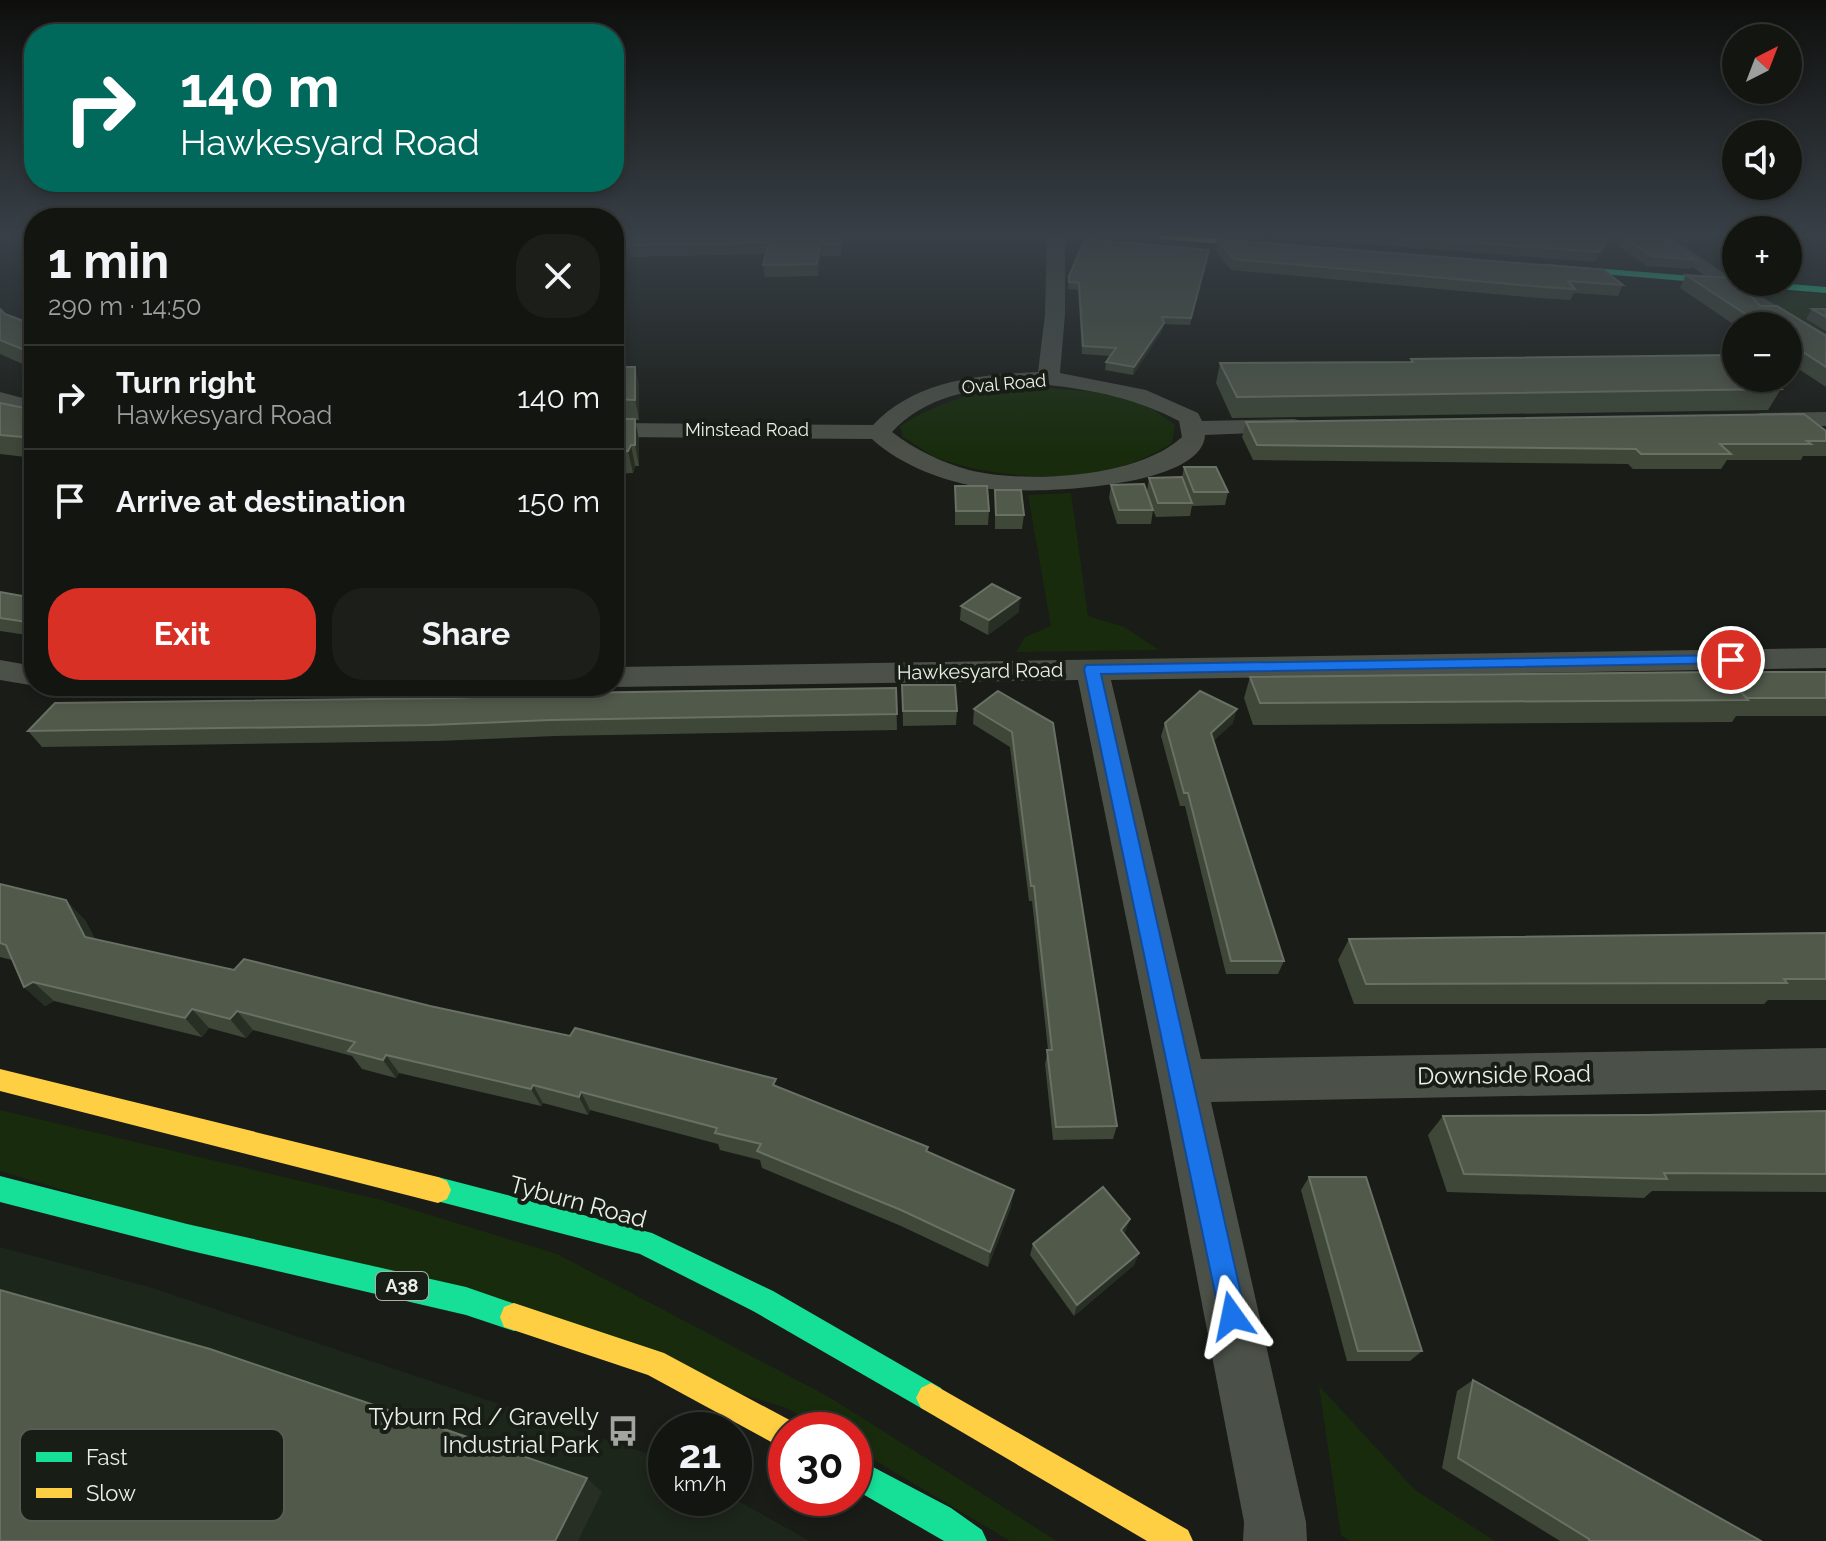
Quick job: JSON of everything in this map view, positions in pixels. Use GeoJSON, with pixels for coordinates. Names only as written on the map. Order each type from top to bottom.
{"type":"FeatureCollection","features":[{"type":"Feature","properties":{"kind":"main road","name":"Tyburn Road"},"geometry":{"type":"LineString","coordinates":[[0,1080],[643,1242],[763,1301],[1177,1541]]}},
{"type":"Feature","properties":{"kind":"main road","name":"A38"},"geometry":{"type":"LineString","coordinates":[[0,1189],[187,1237],[466,1301],[654,1363],[768,1425]]}},
{"type":"Feature","properties":{"kind":"main road"},"geometry":{"type":"LineString","coordinates":[[872,1482],[940,1519],[971,1541]]}},
{"type":"Feature","properties":{"kind":"street"},"geometry":{"type":"LineString","coordinates":[[1048,378],[1055,308]]}},
{"type":"Feature","properties":{"kind":"street"},"geometry":{"type":"LineString","coordinates":[[1768,308],[1826,343]]}},
{"type":"Feature","properties":{"kind":"street","name":"Oval Road"},"geometry":{"type":"LineString","coordinates":[[879,432],[890,418],[920,398],[981,383],[1048,378],[1088,382],[1146,396],[1190,418],[1191,428]]}},
{"type":"Feature","properties":{"kind":"street"},"geometry":{"type":"LineString","coordinates":[[0,399],[24,405]]}},
{"type":"Feature","properties":{"kind":"street"},"geometry":{"type":"LineString","coordinates":[[1731,421],[1826,419]]}},
{"type":"Feature","properties":{"kind":"street"},"geometry":{"type":"LineString","coordinates":[[879,432],[888,442],[953,475],[1021,485],[1116,478],[1156,467],[1185,449],[1194,439],[1191,428],[1318,426]]}},
{"type":"Feature","properties":{"kind":"street","name":"Minstead Road"},"geometry":{"type":"LineString","coordinates":[[624,430],[879,432]]}},
{"type":"Feature","properties":{"kind":"street","name":"Hawkesyard Road"},"geometry":{"type":"LineString","coordinates":[[624,677],[1826,658]]}},
{"type":"Feature","properties":{"kind":"street"},"geometry":{"type":"LineString","coordinates":[[1092,669],[1183,1081],[1275,1522],[1275,1541]]}},
{"type":"Feature","properties":{"kind":"street"},"geometry":{"type":"LineString","coordinates":[[0,670],[24,674]]}},
{"type":"Feature","properties":{"kind":"street","name":"Downside Road"},"geometry":{"type":"LineString","coordinates":[[1183,1081],[1826,1069]]}},
{"type":"Feature","properties":{"kind":"shaded area"},"geometry":{"type":"Polygon","coordinates":[[[0,1247],[146,1286],[648,1454],[648,1516],[752,1516],[752,1509],[810,1541],[0,1541],[0,1247]]]}},
{"type":"Feature","properties":{"kind":"green space"},"geometry":{"type":"Polygon","coordinates":[[[1777,308],[1826,308],[1826,336],[1802,322],[1802,312],[1784,312],[1777,308]]]}},
{"type":"Feature","properties":{"kind":"green space"},"geometry":{"type":"Polygon","coordinates":[[[1022,386],[1106,393],[1145,404],[1175,425],[1172,443],[1147,457],[1119,467],[1059,476],[1028,476],[997,473],[940,459],[903,437],[900,426],[929,410],[974,394],[1022,386]]]}},
{"type":"Feature","properties":{"kind":"green space"},"geometry":{"type":"Polygon","coordinates":[[[1071,493],[1088,616],[1124,627],[1159,650],[1016,652],[1025,637],[1051,626],[1028,495],[1071,493]]]}},
{"type":"Feature","properties":{"kind":"green space"},"geometry":{"type":"Polygon","coordinates":[[[0,1110],[381,1200],[557,1254],[853,1412],[794,1412],[0,1171],[0,1110]]]}},
{"type":"Feature","properties":{"kind":"green space"},"geometry":{"type":"Polygon","coordinates":[[[1319,1386],[1415,1490],[1495,1541],[1350,1541],[1341,1535],[1319,1386]]]}},
{"type":"Feature","properties":{"kind":"green space"},"geometry":{"type":"Polygon","coordinates":[[[872,1424],[1057,1541],[1010,1541],[872,1459],[872,1424]]]}},
{"type":"Feature","properties":{"kind":"building"},"geometry":{"type":"Polygon","coordinates":[[[1081,308],[1194,308],[1191,318],[1162,317],[1164,323],[1134,367],[1106,362],[1116,348],[1083,346],[1081,308]]]}},
{"type":"Feature","properties":{"kind":"building"},"geometry":{"type":"Polygon","coordinates":[[[1736,308],[1780,308],[1787,312],[1743,312],[1736,308]]]}},
{"type":"Feature","properties":{"kind":"building"},"geometry":{"type":"Polygon","coordinates":[[[0,309],[24,321],[24,350],[0,340],[0,309]]]}},
{"type":"Feature","properties":{"kind":"building"},"geometry":{"type":"Polygon","coordinates":[[[1812,309],[1826,309],[1826,317],[1812,309]]]}},
{"type":"Feature","properties":{"kind":"building"},"geometry":{"type":"Polygon","coordinates":[[[1802,321],[1826,336],[1826,367],[1802,351],[1802,321]]]}},
{"type":"Feature","properties":{"kind":"building"},"geometry":{"type":"Polygon","coordinates":[[[1722,355],[1722,390],[1237,397],[1220,363],[1413,362],[1411,359],[1722,355]]]}},
{"type":"Feature","properties":{"kind":"building"},"geometry":{"type":"Polygon","coordinates":[[[624,367],[635,367],[635,400],[624,399],[624,367]]]}},
{"type":"Feature","properties":{"kind":"building"},"geometry":{"type":"Polygon","coordinates":[[[0,403],[24,408],[24,437],[0,435],[0,403]]]}},
{"type":"Feature","properties":{"kind":"building"},"geometry":{"type":"Polygon","coordinates":[[[1804,414],[1826,431],[1826,441],[1807,441],[1811,444],[1720,444],[1731,454],[1641,454],[1636,449],[1257,445],[1246,422],[1804,414]]]}},
{"type":"Feature","properties":{"kind":"building"},"geometry":{"type":"Polygon","coordinates":[[[624,419],[635,419],[635,445],[631,445],[628,451],[624,451],[624,419]]]}},
{"type":"Feature","properties":{"kind":"building"},"geometry":{"type":"Polygon","coordinates":[[[1184,467],[1216,467],[1228,492],[1194,492],[1184,467]]]}},
{"type":"Feature","properties":{"kind":"building"},"geometry":{"type":"Polygon","coordinates":[[[1182,477],[1192,503],[1158,503],[1149,478],[1182,477]]]}},
{"type":"Feature","properties":{"kind":"building"},"geometry":{"type":"Polygon","coordinates":[[[1144,484],[1153,510],[1119,510],[1111,485],[1144,484]]]}},
{"type":"Feature","properties":{"kind":"building"},"geometry":{"type":"Polygon","coordinates":[[[955,486],[987,486],[989,511],[956,511],[955,486]]]}},
{"type":"Feature","properties":{"kind":"building"},"geometry":{"type":"Polygon","coordinates":[[[995,490],[1021,490],[1024,515],[996,515],[995,490]]]}},
{"type":"Feature","properties":{"kind":"building"},"geometry":{"type":"Polygon","coordinates":[[[992,584],[1020,598],[989,620],[961,606],[992,584]]]}},
{"type":"Feature","properties":{"kind":"building"},"geometry":{"type":"Polygon","coordinates":[[[0,592],[24,596],[24,622],[0,618],[0,592]]]}},
{"type":"Feature","properties":{"kind":"building"},"geometry":{"type":"Polygon","coordinates":[[[1722,672],[1748,700],[1260,703],[1250,677],[1722,672]]]}},
{"type":"Feature","properties":{"kind":"building"},"geometry":{"type":"Polygon","coordinates":[[[1723,672],[1826,672],[1826,698],[1747,698],[1723,672]]]}},
{"type":"Feature","properties":{"kind":"building"},"geometry":{"type":"Polygon","coordinates":[[[902,685],[955,685],[957,711],[903,711],[902,685]]]}},
{"type":"Feature","properties":{"kind":"building"},"geometry":{"type":"Polygon","coordinates":[[[896,688],[897,714],[28,731],[55,703],[624,696],[624,692],[896,688]]]}},
{"type":"Feature","properties":{"kind":"building"},"geometry":{"type":"Polygon","coordinates":[[[998,691],[1053,723],[1117,1126],[1056,1127],[1047,1050],[1052,1050],[1034,886],[1031,886],[1012,732],[974,709],[998,691]]]}},
{"type":"Feature","properties":{"kind":"building"},"geometry":{"type":"Polygon","coordinates":[[[1200,691],[1237,709],[1211,733],[1284,961],[1231,961],[1188,793],[1184,793],[1165,723],[1200,691]]]}},
{"type":"Feature","properties":{"kind":"building"},"geometry":{"type":"Polygon","coordinates":[[[0,884],[66,900],[85,937],[234,970],[244,959],[430,1006],[570,1036],[575,1028],[776,1079],[773,1085],[928,1147],[926,1151],[1014,1190],[990,1252],[901,1210],[757,1151],[761,1144],[715,1133],[717,1128],[581,1092],[579,1097],[533,1085],[531,1089],[386,1055],[383,1060],[348,1051],[355,1042],[237,1011],[230,1019],[192,1009],[185,1018],[33,982],[24,987],[6,945],[0,943],[0,884]]]}},
{"type":"Feature","properties":{"kind":"building"},"geometry":{"type":"Polygon","coordinates":[[[1826,933],[1826,979],[1784,979],[1787,983],[1366,984],[1349,939],[1826,933]]]}},
{"type":"Feature","properties":{"kind":"building"},"geometry":{"type":"Polygon","coordinates":[[[1826,1111],[1826,1174],[1664,1173],[1667,1179],[1464,1174],[1443,1116],[1647,1115],[1826,1111]]]}},
{"type":"Feature","properties":{"kind":"building"},"geometry":{"type":"Polygon","coordinates":[[[1309,1177],[1366,1177],[1422,1351],[1358,1351],[1309,1177]]]}},
{"type":"Feature","properties":{"kind":"building"},"geometry":{"type":"Polygon","coordinates":[[[1103,1187],[1130,1219],[1121,1230],[1139,1253],[1077,1305],[1033,1244],[1103,1187]]]}},
{"type":"Feature","properties":{"kind":"building"},"geometry":{"type":"Polygon","coordinates":[[[0,1290],[210,1349],[587,1478],[555,1541],[0,1541],[0,1290]]]}},
{"type":"Feature","properties":{"kind":"building"},"geometry":{"type":"Polygon","coordinates":[[[1473,1380],[1761,1541],[1589,1541],[1458,1458],[1473,1380]]]}},
{"type":"Feature","properties":{"kind":"traffic: fast"},"geometry":{"type":"LineString","coordinates":[[0,1189],[187,1237],[466,1301],[514,1317]]}},
{"type":"Feature","properties":{"kind":"traffic: fast"},"geometry":{"type":"LineString","coordinates":[[438,1190],[643,1242],[763,1301],[931,1398]]}},
{"type":"Feature","properties":{"kind":"traffic: fast"},"geometry":{"type":"LineString","coordinates":[[872,1482],[940,1519],[971,1541]]}},
{"type":"Feature","properties":{"kind":"traffic: slow"},"geometry":{"type":"LineString","coordinates":[[0,1080],[438,1190]]}},
{"type":"Feature","properties":{"kind":"traffic: slow"},"geometry":{"type":"LineString","coordinates":[[514,1317],[654,1363],[768,1425]]}},
{"type":"Feature","properties":{"kind":"traffic: slow"},"geometry":{"type":"LineString","coordinates":[[931,1398],[1177,1541]]}},
{"type":"Feature","properties":{"kind":"place","name":"Tyburn Rd / Gravelly Industrial Park"},"geometry":{"type":"Point","coordinates":[623,1431]}},
{"type":"Feature","properties":{"kind":"route"},"geometry":{"type":"LineString","coordinates":[[1232,1316],[1092,669],[1731,660]]}}]}
